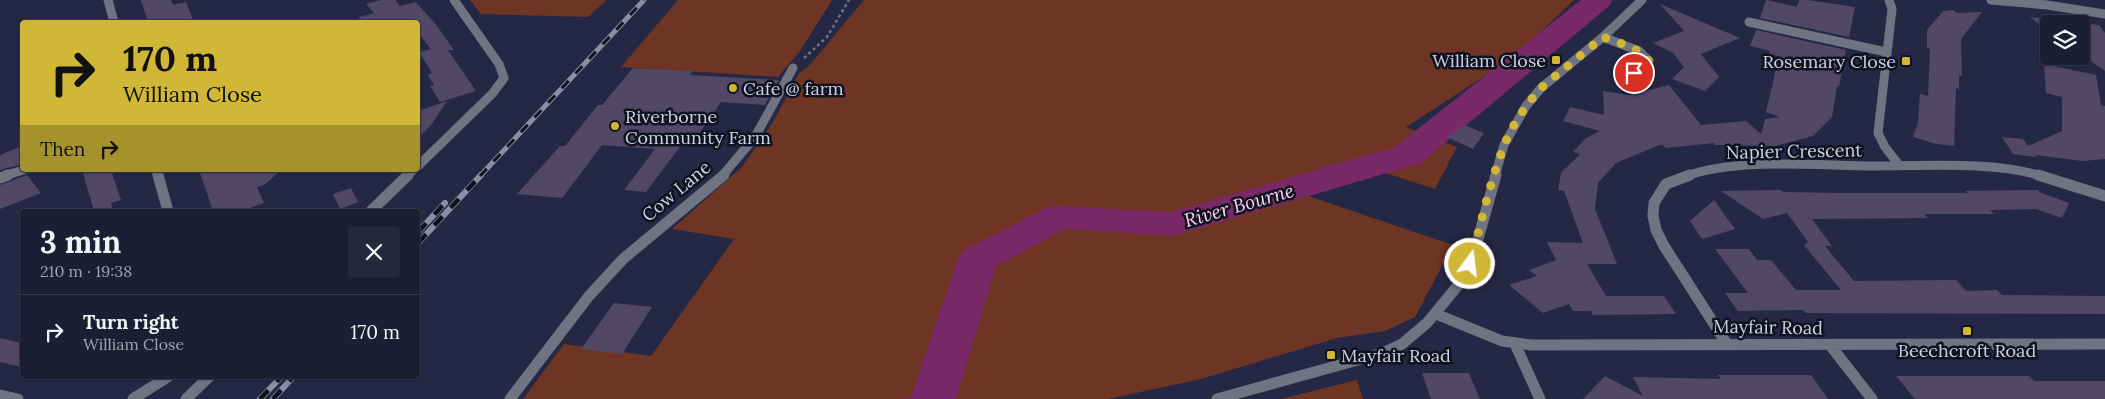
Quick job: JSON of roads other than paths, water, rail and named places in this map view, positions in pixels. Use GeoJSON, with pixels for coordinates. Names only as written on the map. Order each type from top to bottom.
{"type":"FeatureCollection","features":[{"type":"Feature","properties":{"kind":"street"},"geometry":{"type":"LineString","coordinates":[[108,0],[113,20]]}},
{"type":"Feature","properties":{"kind":"street"},"geometry":{"type":"LineString","coordinates":[[420,164],[492,94],[504,78],[499,64],[454,0]]}},
{"type":"Feature","properties":{"kind":"street"},"geometry":{"type":"LineString","coordinates":[[1216,399],[1383,353],[1402,344],[1416,333],[1436,314],[1460,283],[1470,264],[1504,145],[1526,106],[1541,88],[1603,37],[1642,0]]}},
{"type":"Feature","properties":{"kind":"street"},"geometry":{"type":"LineString","coordinates":[[1889,0],[1892,9],[1878,134],[1884,147],[1900,165]]}},
{"type":"Feature","properties":{"kind":"street"},"geometry":{"type":"LineString","coordinates":[[1991,0],[2047,5],[2105,14]]}},
{"type":"Feature","properties":{"kind":"street"},"geometry":{"type":"LineString","coordinates":[[1749,22],[1886,52]]}},
{"type":"Feature","properties":{"kind":"street"},"geometry":{"type":"LineString","coordinates":[[1603,37],[1639,52],[1649,61],[1647,65],[1620,81]]}},
{"type":"Feature","properties":{"kind":"street","name":"Cow Lane"},"geometry":{"type":"LineString","coordinates":[[510,399],[589,296],[624,259],[724,175],[755,137],[793,68]]}},
{"type":"Feature","properties":{"kind":"street","name":"Napier Crescent"},"geometry":{"type":"LineString","coordinates":[[1727,344],[1679,271],[1656,230],[1653,216],[1654,203],[1666,184],[1693,174],[1724,168],[1764,165],[1900,165],[2007,169],[2034,174],[2093,190],[2104,190]]}},
{"type":"Feature","properties":{"kind":"street"},"geometry":{"type":"LineString","coordinates":[[0,178],[20,171]]}},
{"type":"Feature","properties":{"kind":"street"},"geometry":{"type":"LineString","coordinates":[[157,172],[167,209]]}},
{"type":"Feature","properties":{"kind":"street"},"geometry":{"type":"LineString","coordinates":[[373,209],[411,172]]}},
{"type":"Feature","properties":{"kind":"street","name":"Mayfair Road"},"geometry":{"type":"LineString","coordinates":[[1436,314],[1488,336],[1515,344],[2105,344]]}},
{"type":"Feature","properties":{"kind":"street"},"geometry":{"type":"LineString","coordinates":[[1515,344],[1540,399]]}},
{"type":"Feature","properties":{"kind":"street"},"geometry":{"type":"LineString","coordinates":[[1830,345],[1872,399]]}},
{"type":"Feature","properties":{"kind":"street"},"geometry":{"type":"LineString","coordinates":[[133,399],[164,379]]}},
{"type":"Feature","properties":{"kind":"street"},"geometry":{"type":"LineString","coordinates":[[186,399],[207,379]]}},
{"type":"Feature","properties":{"kind":"street"},"geometry":{"type":"LineString","coordinates":[[0,395],[18,399]]}},
{"type":"Feature","properties":{"kind":"waterway","name":"River Bourne"},"geometry":{"type":"LineString","coordinates":[[933,399],[978,259],[1058,217],[1173,224],[1408,155],[1599,0]]}},
{"type":"Feature","properties":{"kind":"railway"},"geometry":{"type":"LineString","coordinates":[[480,176],[644,0]]}},
{"type":"Feature","properties":{"kind":"railway"},"geometry":{"type":"LineString","coordinates":[[420,241],[481,175]]}},
{"type":"Feature","properties":{"kind":"railway"},"geometry":{"type":"LineString","coordinates":[[420,230],[445,203]]}},
{"type":"Feature","properties":{"kind":"railway"},"geometry":{"type":"LineString","coordinates":[[260,399],[279,379]]}},
{"type":"Feature","properties":{"kind":"railway"},"geometry":{"type":"LineString","coordinates":[[273,399],[291,379]]}},
{"type":"Feature","properties":{"kind":"place","name":"William Close"},"geometry":{"type":"Point","coordinates":[1556,60]}},
{"type":"Feature","properties":{"kind":"place","name":"Rosemary Close"},"geometry":{"type":"Point","coordinates":[1906,61]}},
{"type":"Feature","properties":{"kind":"place","name":"Cafe @ farm"},"geometry":{"type":"Point","coordinates":[733,88]}},
{"type":"Feature","properties":{"kind":"place","name":"Riverborne Community Farm"},"geometry":{"type":"Point","coordinates":[615,126]}},
{"type":"Feature","properties":{"kind":"place","name":"Beechcroft Road"},"geometry":{"type":"Point","coordinates":[1967,331]}},
{"type":"Feature","properties":{"kind":"place","name":"Mayfair Road"},"geometry":{"type":"Point","coordinates":[1331,355]}}]}
